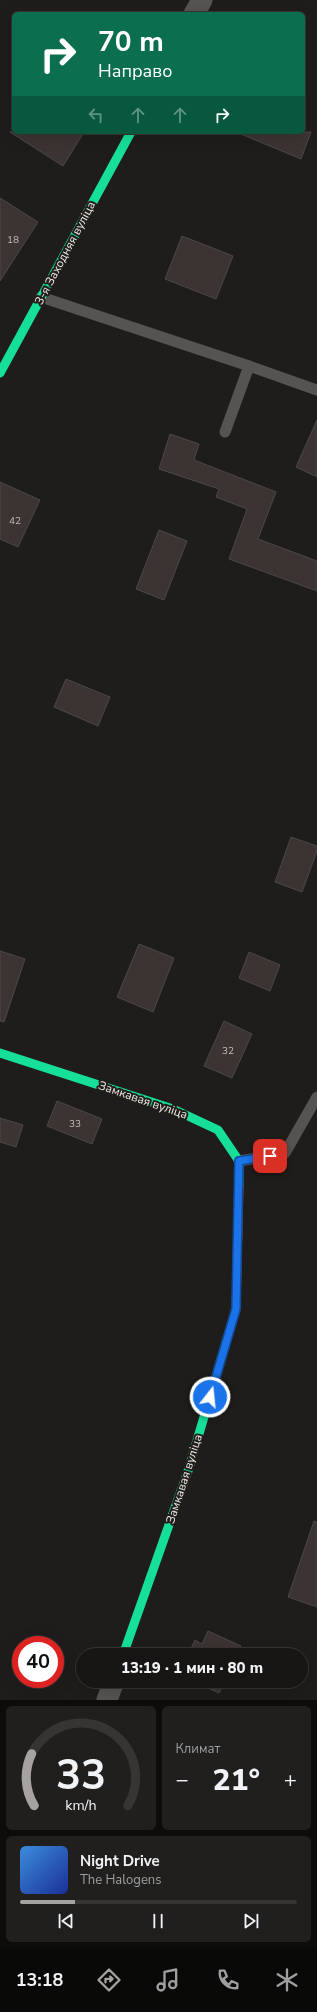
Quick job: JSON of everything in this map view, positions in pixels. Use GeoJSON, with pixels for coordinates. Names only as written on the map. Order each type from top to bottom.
{"type":"FeatureCollection","features":[{"type":"Feature","properties":{"kind":"street"},"geometry":{"type":"LineString","coordinates":[[195,12],[202,0]]}},
{"type":"Feature","properties":{"kind":"street","name":"3-я Заходняя вуліца"},"geometry":{"type":"LineString","coordinates":[[0,373],[130,134]]}},
{"type":"Feature","properties":{"kind":"street","name":"Замкавая вуліца"},"geometry":{"type":"LineString","coordinates":[[0,1053],[173,1109],[218,1130],[239,1161],[236,1309],[188,1471],[125,1648]]}},
{"type":"Feature","properties":{"kind":"street"},"geometry":{"type":"LineString","coordinates":[[107,1700],[111,1688]]}},
{"type":"Feature","properties":{"kind":"lane"},"geometry":{"type":"LineString","coordinates":[[41,297],[317,390]]}},
{"type":"Feature","properties":{"kind":"lane"},"geometry":{"type":"LineString","coordinates":[[225,432],[249,366]]}},
{"type":"Feature","properties":{"kind":"lane"},"geometry":{"type":"LineString","coordinates":[[239,1161],[285,1154],[317,1097]]}},
{"type":"Feature","properties":{"kind":"building"},"geometry":{"type":"Polygon","coordinates":[[[305,132],[311,132],[301,159],[241,134],[305,134],[305,132]]]}},
{"type":"Feature","properties":{"kind":"building"},"geometry":{"type":"Polygon","coordinates":[[[13,134],[83,134],[63,166],[13,134]]]}},
{"type":"Feature","properties":{"kind":"building"},"geometry":{"type":"Polygon","coordinates":[[[0,198],[38,222],[0,281],[0,198]]]}},
{"type":"Feature","properties":{"kind":"building"},"geometry":{"type":"Polygon","coordinates":[[[182,236],[233,256],[216,299],[165,279],[182,236]]]}},
{"type":"Feature","properties":{"kind":"building"},"geometry":{"type":"Polygon","coordinates":[[[317,420],[317,477],[296,467],[317,420]]]}},
{"type":"Feature","properties":{"kind":"building"},"geometry":{"type":"Polygon","coordinates":[[[170,434],[199,444],[194,460],[276,492],[258,539],[317,561],[317,591],[229,559],[247,509],[216,497],[219,489],[159,469],[170,434]]]}},
{"type":"Feature","properties":{"kind":"building"},"geometry":{"type":"Polygon","coordinates":[[[0,482],[40,500],[18,547],[0,539],[0,482]]]}},
{"type":"Feature","properties":{"kind":"building"},"geometry":{"type":"Polygon","coordinates":[[[159,530],[187,541],[164,600],[136,589],[159,530]]]}},
{"type":"Feature","properties":{"kind":"building"},"geometry":{"type":"Polygon","coordinates":[[[66,679],[110,697],[98,726],[54,707],[66,679]]]}},
{"type":"Feature","properties":{"kind":"building"},"geometry":{"type":"Polygon","coordinates":[[[291,837],[317,846],[317,851],[302,892],[275,882],[291,837]]]}},
{"type":"Feature","properties":{"kind":"building"},"geometry":{"type":"Polygon","coordinates":[[[139,944],[174,958],[153,1012],[117,997],[139,944]]]}},
{"type":"Feature","properties":{"kind":"building"},"geometry":{"type":"Polygon","coordinates":[[[0,951],[25,959],[4,1022],[0,1021],[0,951]]]}},
{"type":"Feature","properties":{"kind":"building"},"geometry":{"type":"Polygon","coordinates":[[[249,952],[280,965],[270,991],[239,978],[249,952]]]}},
{"type":"Feature","properties":{"kind":"building"},"geometry":{"type":"Polygon","coordinates":[[[224,1021],[252,1034],[232,1078],[204,1066],[224,1021]]]}},
{"type":"Feature","properties":{"kind":"building"},"geometry":{"type":"Polygon","coordinates":[[[57,1101],[102,1119],[92,1144],[47,1126],[57,1101]]]}},
{"type":"Feature","properties":{"kind":"building"},"geometry":{"type":"Polygon","coordinates":[[[0,1118],[23,1125],[16,1147],[0,1142],[0,1118]]]}},
{"type":"Feature","properties":{"kind":"building"},"geometry":{"type":"Polygon","coordinates":[[[314,1521],[317,1522],[317,1607],[288,1597],[314,1521]]]}},
{"type":"Feature","properties":{"kind":"building"},"geometry":{"type":"Polygon","coordinates":[[[208,1631],[241,1646],[240,1648],[191,1648],[195,1640],[202,1644],[208,1631]]]}},
{"type":"Feature","properties":{"kind":"building"},"geometry":{"type":"Polygon","coordinates":[[[208,1688],[222,1688],[219,1693],[208,1688]]]}},
{"type":"Feature","properties":{"kind":"traffic: fast"},"geometry":{"type":"LineString","coordinates":[[0,373],[130,134]]}},
{"type":"Feature","properties":{"kind":"traffic: fast"},"geometry":{"type":"LineString","coordinates":[[0,1053],[173,1109],[218,1130],[239,1161],[239,1185]]}},
{"type":"Feature","properties":{"kind":"traffic: fast"},"geometry":{"type":"LineString","coordinates":[[125,1648],[188,1471],[233,1319]]}},
{"type":"Feature","properties":{"kind":"traffic: jam"},"geometry":{"type":"LineString","coordinates":[[233,1319],[236,1309],[239,1185]]}},
{"type":"Feature","properties":{"kind":"route"},"geometry":{"type":"LineString","coordinates":[[210,1397],[236,1309],[236,1234],[239,1161],[270,1156]]}}]}
